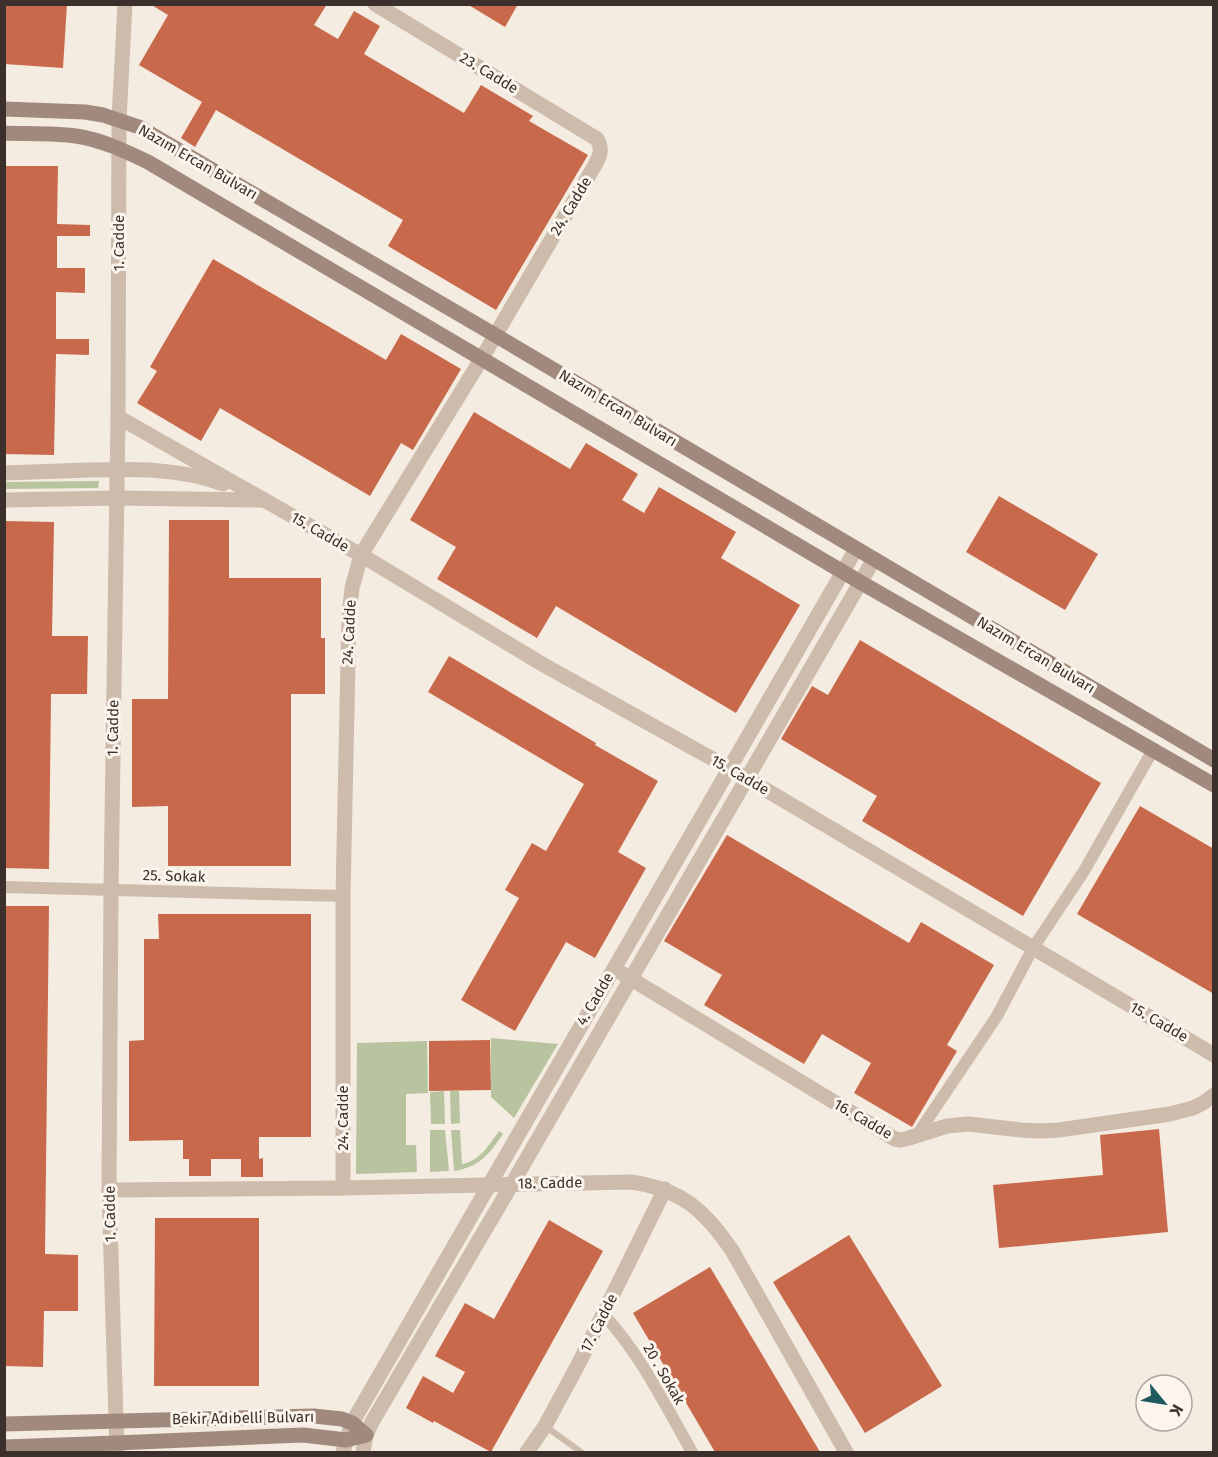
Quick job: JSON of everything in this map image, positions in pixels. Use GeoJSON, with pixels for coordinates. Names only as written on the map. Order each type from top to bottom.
{"type":"FeatureCollection","features":[{"type":"Feature","properties":{"kind":"main road","name":"Nazım Ercan Bulvarı"},"geometry":{"type":"LineString","coordinates":[[4,110],[85,112],[119,119],[139,127],[1214,760]]}},
{"type":"Feature","properties":{"kind":"main road","name":"Nazım Ercan Bulvarı"},"geometry":{"type":"LineString","coordinates":[[4,133],[76,136],[119,149],[148,162],[860,582],[1214,785]]}},
{"type":"Feature","properties":{"kind":"main road","name":"Bekir Adıbelli Bulvarı"},"geometry":{"type":"LineString","coordinates":[[4,1424],[296,1416],[331,1418],[352,1423]]}},
{"type":"Feature","properties":{"kind":"main road"},"geometry":{"type":"LineString","coordinates":[[352,1423],[366,1436]]}},
{"type":"Feature","properties":{"kind":"main road","name":"Bekir Adıbelli Bulvarı"},"geometry":{"type":"LineString","coordinates":[[4,1447],[117,1448],[303,1435],[344,1446],[366,1436]]}},
{"type":"Feature","properties":{"kind":"street","name":"1. Cadde"},"geometry":{"type":"LineString","coordinates":[[117,1448],[109,1190],[119,119],[125,4]]}},
{"type":"Feature","properties":{"kind":"street","name":"23. Cadde"},"geometry":{"type":"LineString","coordinates":[[375,4],[597,139],[601,144]]}},
{"type":"Feature","properties":{"kind":"street","name":"24. Cadde"},"geometry":{"type":"LineString","coordinates":[[343,1188],[343,896],[349,615],[352,588],[361,555],[482,358],[595,165],[601,151],[601,144]]}},
{"type":"Feature","properties":{"kind":"street","name":"15. Cadde"},"geometry":{"type":"LineString","coordinates":[[118,417],[361,555],[542,664],[729,768],[1214,1054]]}},
{"type":"Feature","properties":{"kind":"street","name":"15. Cadde"},"geometry":{"type":"LineString","coordinates":[[4,473],[158,471],[197,476],[265,501]]}},
{"type":"Feature","properties":{"kind":"street","name":"15. Cadde"},"geometry":{"type":"LineString","coordinates":[[4,500],[117,498],[265,501]]}},
{"type":"Feature","properties":{"kind":"street","name":"4. Cadde"},"geometry":{"type":"LineString","coordinates":[[344,1446],[352,1423],[856,549]]}},
{"type":"Feature","properties":{"kind":"street","name":"4. Cadde"},"geometry":{"type":"LineString","coordinates":[[363,1452],[372,1422],[874,559]]}},
{"type":"Feature","properties":{"kind":"street"},"geometry":{"type":"LineString","coordinates":[[917,1136],[997,1016],[1033,948],[1084,871],[1153,750]]}},
{"type":"Feature","properties":{"kind":"street","name":"25. Sokak"},"geometry":{"type":"LineString","coordinates":[[4,886],[343,896]]}},
{"type":"Feature","properties":{"kind":"street","name":"16. Cadde"},"geometry":{"type":"LineString","coordinates":[[613,968],[890,1136],[901,1140],[947,1126],[968,1124],[1021,1130],[1059,1130],[1170,1114],[1193,1108],[1214,1095]]}},
{"type":"Feature","properties":{"kind":"street","name":"18. Cadde"},"geometry":{"type":"LineString","coordinates":[[109,1190],[630,1182],[665,1189],[684,1199],[718,1229],[846,1452]]}},
{"type":"Feature","properties":{"kind":"street","name":"17. Cadde"},"geometry":{"type":"LineString","coordinates":[[527,1452],[545,1425],[604,1315],[665,1189]]}},
{"type":"Feature","properties":{"kind":"street","name":"20 . Sokak"},"geometry":{"type":"LineString","coordinates":[[604,1315],[635,1353],[692,1452]]}},
{"type":"Feature","properties":{"kind":"lane"},"geometry":{"type":"LineString","coordinates":[[545,1425],[581,1452]]}},
{"type":"Feature","properties":{"kind":"green space"},"geometry":{"type":"Polygon","coordinates":[[[99,481],[98,488],[5,489],[5,482],[99,481]]]}},
{"type":"Feature","properties":{"kind":"green space"},"geometry":{"type":"Polygon","coordinates":[[[491,1038],[558,1044],[514,1118],[491,1097],[491,1038]]]}},
{"type":"Feature","properties":{"kind":"green space"},"geometry":{"type":"Polygon","coordinates":[[[427,1041],[428,1093],[406,1094],[406,1145],[416,1145],[417,1172],[356,1174],[357,1043],[427,1041]]]}},
{"type":"Feature","properties":{"kind":"green space"},"geometry":{"type":"Polygon","coordinates":[[[444,1091],[445,1124],[431,1124],[430,1092],[444,1091]]]}},
{"type":"Feature","properties":{"kind":"green space"},"geometry":{"type":"Polygon","coordinates":[[[450,1091],[459,1091],[460,1123],[451,1124],[450,1091]]]}},
{"type":"Feature","properties":{"kind":"green space"},"geometry":{"type":"Polygon","coordinates":[[[430,1130],[445,1130],[449,1171],[430,1172],[430,1130]]]}},
{"type":"Feature","properties":{"kind":"green space"},"geometry":{"type":"Polygon","coordinates":[[[451,1130],[460,1130],[462,1164],[479,1156],[499,1131],[503,1134],[493,1148],[477,1163],[454,1171],[451,1130]]]}},
{"type":"Feature","properties":{"kind":"building"},"geometry":{"type":"Polygon","coordinates":[[[4,4],[67,4],[63,68],[4,64],[4,4]]]}},
{"type":"Feature","properties":{"kind":"building"},"geometry":{"type":"Polygon","coordinates":[[[150,4],[327,4],[314,25],[338,39],[354,11],[380,26],[364,54],[464,113],[481,85],[533,116],[529,121],[588,155],[496,310],[388,246],[403,220],[216,110],[195,147],[181,138],[202,102],[139,65],[168,15],[150,4]]]}},
{"type":"Feature","properties":{"kind":"building"},"geometry":{"type":"Polygon","coordinates":[[[467,4],[518,4],[505,27],[467,4]]]}},
{"type":"Feature","properties":{"kind":"building"},"geometry":{"type":"Polygon","coordinates":[[[4,166],[58,166],[57,224],[90,225],[90,236],[57,236],[57,268],[85,268],[85,293],[56,292],[56,339],[89,339],[89,355],[56,354],[54,455],[4,454],[4,166]]]}},
{"type":"Feature","properties":{"kind":"building"},"geometry":{"type":"Polygon","coordinates":[[[213,259],[386,360],[401,334],[461,369],[413,450],[401,443],[370,496],[220,408],[201,441],[137,403],[157,371],[150,367],[213,259]]]}},
{"type":"Feature","properties":{"kind":"building"},"geometry":{"type":"Polygon","coordinates":[[[474,412],[570,469],[586,443],[638,474],[622,500],[644,513],[659,487],[736,532],[721,558],[800,605],[736,713],[556,606],[537,638],[437,579],[456,547],[410,520],[474,412]]]}},
{"type":"Feature","properties":{"kind":"building"},"geometry":{"type":"Polygon","coordinates":[[[999,496],[1098,554],[1065,610],[966,552],[999,496]]]}},
{"type":"Feature","properties":{"kind":"building"},"geometry":{"type":"Polygon","coordinates":[[[169,520],[229,520],[229,578],[321,578],[321,638],[325,638],[325,694],[291,694],[291,866],[168,866],[168,806],[132,807],[132,699],[168,699],[169,520]]]}},
{"type":"Feature","properties":{"kind":"building"},"geometry":{"type":"Polygon","coordinates":[[[4,521],[54,522],[52,636],[88,636],[87,694],[51,694],[49,869],[4,868],[4,521]]]}},
{"type":"Feature","properties":{"kind":"building"},"geometry":{"type":"Polygon","coordinates":[[[860,640],[1101,783],[1023,916],[862,821],[877,796],[781,739],[812,686],[828,695],[860,640]]]}},
{"type":"Feature","properties":{"kind":"building"},"geometry":{"type":"Polygon","coordinates":[[[449,656],[658,781],[618,852],[646,868],[595,958],[566,942],[515,1031],[461,1000],[519,898],[505,890],[532,843],[546,851],[584,784],[428,692],[449,656]]]}},
{"type":"Feature","properties":{"kind":"building"},"geometry":{"type":"Polygon","coordinates":[[[1140,806],[1214,849],[1214,994],[1077,914],[1140,806]]]}},
{"type":"Feature","properties":{"kind":"building"},"geometry":{"type":"Polygon","coordinates":[[[727,835],[909,943],[921,922],[994,965],[947,1045],[957,1051],[912,1127],[854,1093],[871,1063],[822,1034],[804,1064],[704,1005],[722,975],[664,941],[727,835]]]}},
{"type":"Feature","properties":{"kind":"building"},"geometry":{"type":"Polygon","coordinates":[[[4,906],[49,906],[45,1254],[78,1255],[78,1311],[44,1311],[43,1367],[4,1366],[4,906]]]}},
{"type":"Feature","properties":{"kind":"building"},"geometry":{"type":"Polygon","coordinates":[[[158,914],[311,914],[311,1137],[259,1137],[259,1159],[263,1158],[263,1177],[241,1177],[241,1159],[211,1159],[211,1176],[189,1176],[189,1159],[183,1159],[183,1140],[129,1141],[129,1041],[144,1040],[144,939],[159,939],[158,914]]]}},
{"type":"Feature","properties":{"kind":"building"},"geometry":{"type":"Polygon","coordinates":[[[490,1040],[491,1090],[429,1091],[429,1041],[490,1040]]]}},
{"type":"Feature","properties":{"kind":"building"},"geometry":{"type":"Polygon","coordinates":[[[1159,1129],[1168,1232],[999,1248],[993,1185],[1103,1175],[1100,1135],[1159,1129]]]}},
{"type":"Feature","properties":{"kind":"building"},"geometry":{"type":"Polygon","coordinates":[[[155,1218],[259,1218],[259,1386],[154,1386],[155,1218]]]}},
{"type":"Feature","properties":{"kind":"building"},"geometry":{"type":"Polygon","coordinates":[[[549,1220],[603,1251],[491,1452],[406,1408],[423,1376],[453,1393],[465,1372],[435,1356],[465,1303],[494,1319],[549,1220]]]}},
{"type":"Feature","properties":{"kind":"building"},"geometry":{"type":"Polygon","coordinates":[[[849,1235],[942,1386],[865,1433],[773,1282],[849,1235]]]}},
{"type":"Feature","properties":{"kind":"building"},"geometry":{"type":"Polygon","coordinates":[[[710,1267],[820,1452],[715,1452],[633,1313],[710,1267]]]}}]}
